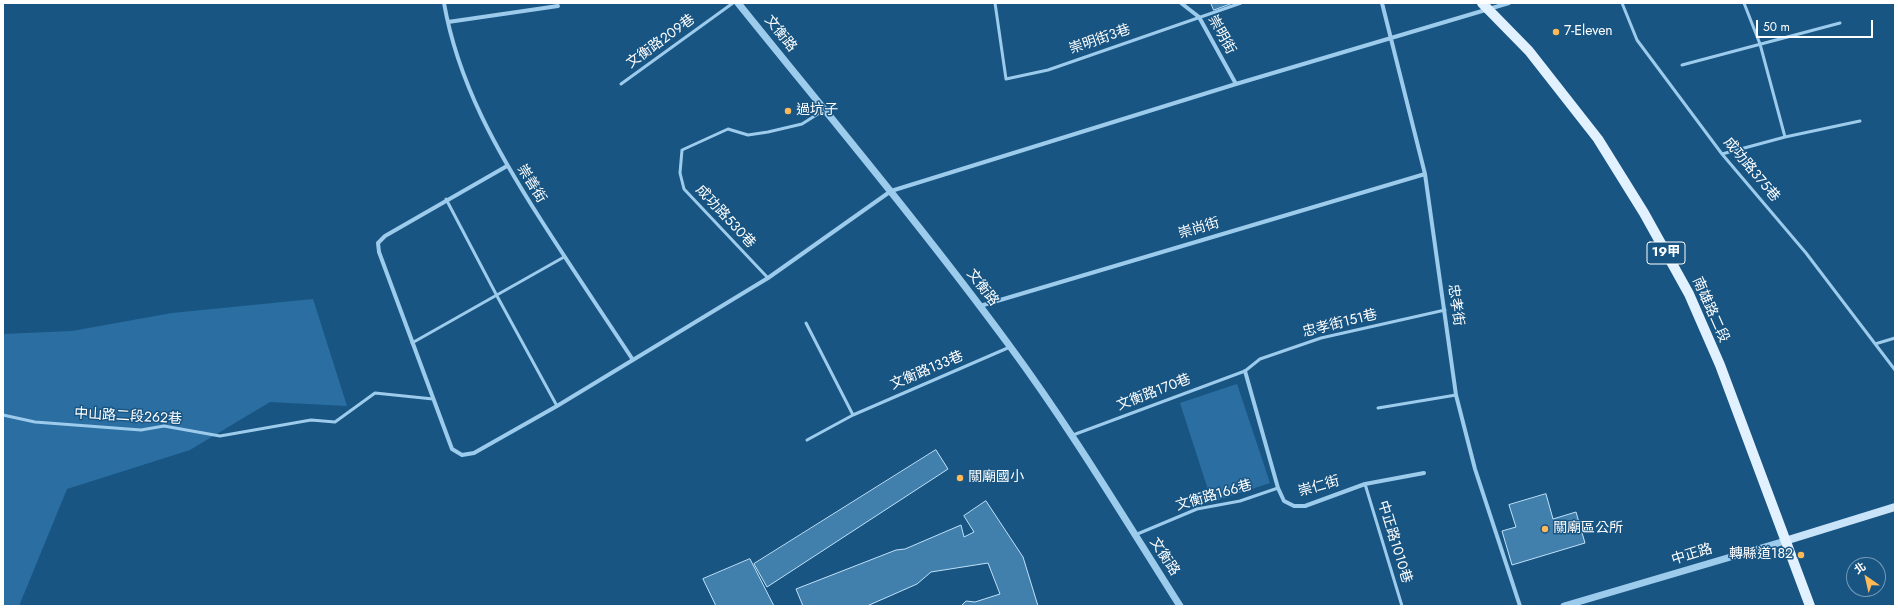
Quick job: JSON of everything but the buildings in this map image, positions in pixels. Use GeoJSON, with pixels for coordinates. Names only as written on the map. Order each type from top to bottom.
{"type":"FeatureCollection","features":[{"type":"Feature","properties":{"kind":"main road","name":"南雄路二段"},"geometry":{"type":"LineString","coordinates":[[1485,6],[1529,51],[1598,139],[1644,213],[1689,294],[1720,365],[1810,606]]}},
{"type":"Feature","properties":{"kind":"main road","name":"中正路"},"geometry":{"type":"LineString","coordinates":[[1785,540],[1895,507]]}},
{"type":"Feature","properties":{"kind":"street","name":"崇善街"},"geometry":{"type":"LineString","coordinates":[[444,3],[452,40],[473,100],[507,166],[564,257],[633,360]]}},
{"type":"Feature","properties":{"kind":"street","name":"文衡路"},"geometry":{"type":"LineString","coordinates":[[738,3],[891,191],[980,306],[1072,435],[1180,606]]}},
{"type":"Feature","properties":{"kind":"street","name":"崇明街"},"geometry":{"type":"LineString","coordinates":[[1181,3],[1199,17],[1236,84]]}},
{"type":"Feature","properties":{"kind":"street","name":"忠孝街"},"geometry":{"type":"LineString","coordinates":[[1382,3],[1425,174],[1456,395],[1475,469],[1520,606]]}},
{"type":"Feature","properties":{"kind":"street"},"geometry":{"type":"LineString","coordinates":[[507,166],[446,199],[385,236],[378,242],[379,252],[452,449],[462,455],[474,453],[557,406],[768,278],[891,191],[1236,84],[1391,38],[1485,6],[1510,3]]}},
{"type":"Feature","properties":{"kind":"street"},"geometry":{"type":"LineString","coordinates":[[448,22],[558,6]]}},
{"type":"Feature","properties":{"kind":"street","name":"崇尚街"},"geometry":{"type":"LineString","coordinates":[[980,306],[1425,174]]}},
{"type":"Feature","properties":{"kind":"street","name":"崇仁街"},"geometry":{"type":"LineString","coordinates":[[1245,371],[1278,488],[1284,500],[1294,506],[1305,506],[1365,484],[1424,473]]}},
{"type":"Feature","properties":{"kind":"street","name":"中正路"},"geometry":{"type":"LineString","coordinates":[[1564,606],[1785,540]]}},
{"type":"Feature","properties":{"kind":"lane","name":"文衡路209巷"},"geometry":{"type":"LineString","coordinates":[[621,84],[733,3]]}},
{"type":"Feature","properties":{"kind":"lane","name":"崇明街3巷"},"geometry":{"type":"LineString","coordinates":[[995,3],[1006,79],[1048,70],[1241,3]]}},
{"type":"Feature","properties":{"kind":"lane","name":"成功路375巷"},"geometry":{"type":"LineString","coordinates":[[1622,3],[1637,40],[1722,154],[1806,252],[1895,370]]}},
{"type":"Feature","properties":{"kind":"lane"},"geometry":{"type":"LineString","coordinates":[[1744,3],[1760,44],[1786,137]]}},
{"type":"Feature","properties":{"kind":"lane"},"geometry":{"type":"LineString","coordinates":[[1682,64],[1840,23]]}},
{"type":"Feature","properties":{"kind":"lane","name":"成功路530巷"},"geometry":{"type":"LineString","coordinates":[[768,278],[684,189],[680,172],[682,150],[728,129],[748,135],[802,124],[824,110]]}},
{"type":"Feature","properties":{"kind":"lane"},"geometry":{"type":"LineString","coordinates":[[1722,154],[1786,137],[1860,121]]}},
{"type":"Feature","properties":{"kind":"lane"},"geometry":{"type":"LineString","coordinates":[[446,199],[557,406]]}},
{"type":"Feature","properties":{"kind":"lane"},"geometry":{"type":"LineString","coordinates":[[412,344],[564,257]]}},
{"type":"Feature","properties":{"kind":"lane","name":"忠孝街151巷"},"geometry":{"type":"LineString","coordinates":[[1245,371],[1260,359],[1321,338],[1445,310]]}},
{"type":"Feature","properties":{"kind":"lane"},"geometry":{"type":"LineString","coordinates":[[806,323],[853,415]]}},
{"type":"Feature","properties":{"kind":"lane"},"geometry":{"type":"LineString","coordinates":[[1875,344],[1895,338]]}},
{"type":"Feature","properties":{"kind":"lane","name":"文衡路133巷"},"geometry":{"type":"LineString","coordinates":[[807,440],[853,415],[1010,347]]}},
{"type":"Feature","properties":{"kind":"lane","name":"文衡路170巷"},"geometry":{"type":"LineString","coordinates":[[1072,435],[1245,371]]}},
{"type":"Feature","properties":{"kind":"lane","name":"中山路二段262巷"},"geometry":{"type":"LineString","coordinates":[[3,415],[35,422],[141,430],[164,426],[220,436],[311,420],[335,422],[375,393],[433,399]]}},
{"type":"Feature","properties":{"kind":"lane"},"geometry":{"type":"LineString","coordinates":[[1378,408],[1456,395]]}},
{"type":"Feature","properties":{"kind":"lane","name":"中正路1010巷"},"geometry":{"type":"LineString","coordinates":[[1365,484],[1402,606]]}},
{"type":"Feature","properties":{"kind":"lane","name":"文衡路166巷"},"geometry":{"type":"LineString","coordinates":[[1135,535],[1197,509],[1240,501],[1278,488]]}},
{"type":"Feature","properties":{"kind":"shaded area"},"geometry":{"type":"Polygon","coordinates":[[[313,299],[347,406],[270,402],[190,450],[67,489],[19,606],[3,606],[3,334],[72,331],[172,313],[313,299]]]}},
{"type":"Feature","properties":{"kind":"shaded area"},"geometry":{"type":"Polygon","coordinates":[[[1237,384],[1270,483],[1212,502],[1180,403],[1237,384]]]}},
{"type":"Feature","properties":{"kind":"place","name":"7-Eleven"},"geometry":{"type":"Point","coordinates":[1556,32]}},
{"type":"Feature","properties":{"kind":"place","name":"過坑子"},"geometry":{"type":"Point","coordinates":[788,111]}},
{"type":"Feature","properties":{"kind":"place","name":"關廟國小"},"geometry":{"type":"Point","coordinates":[960,478]}},
{"type":"Feature","properties":{"kind":"place","name":"關廟區公所"},"geometry":{"type":"Point","coordinates":[1545,529]}},
{"type":"Feature","properties":{"kind":"place","name":"轉縣道182"},"geometry":{"type":"Point","coordinates":[1801,555]}}]}
